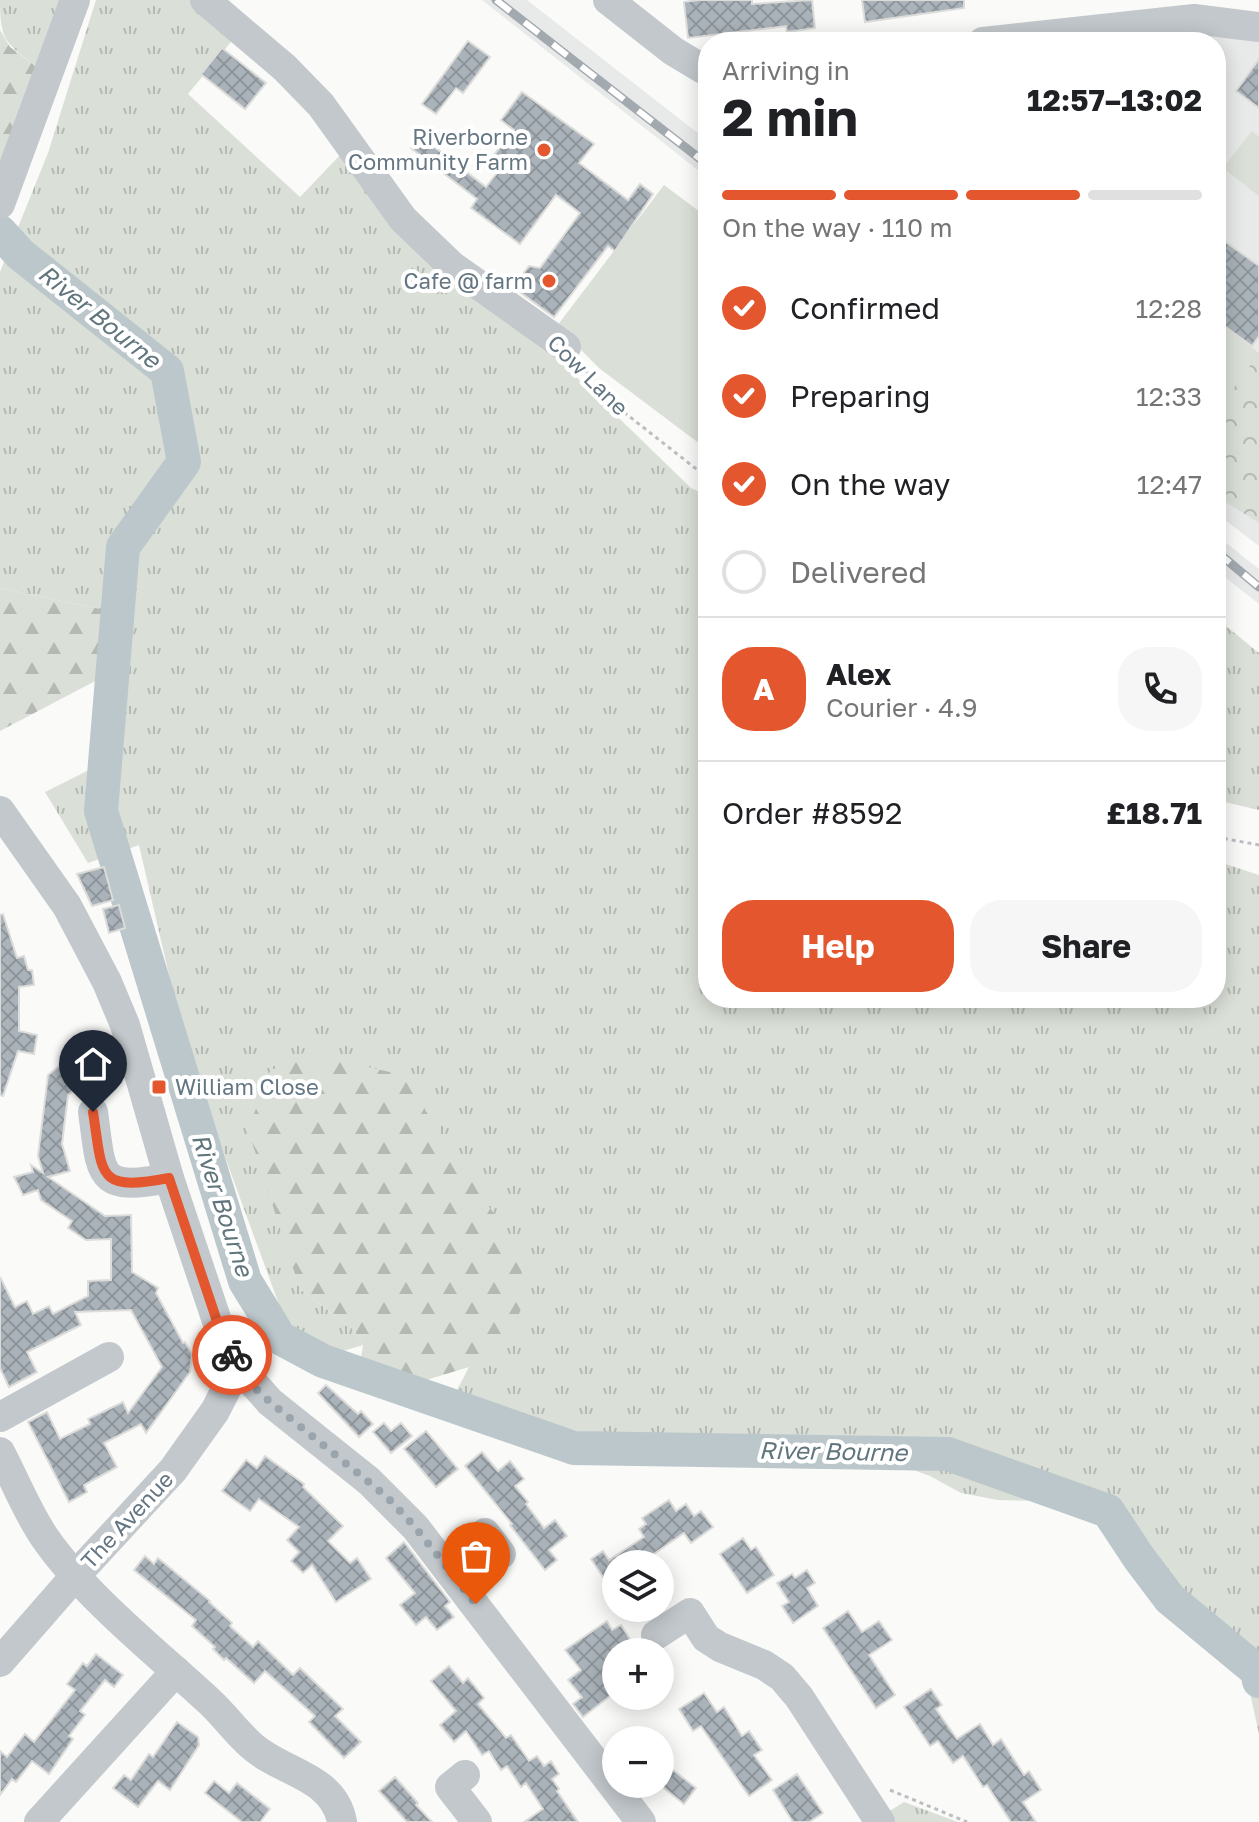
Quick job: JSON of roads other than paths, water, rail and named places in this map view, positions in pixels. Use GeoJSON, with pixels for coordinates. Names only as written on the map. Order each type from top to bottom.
{"type":"FeatureCollection","features":[{"type":"Feature","properties":{"kind":"street"},"geometry":{"type":"LineString","coordinates":[[0,204],[75,0]]}},
{"type":"Feature","properties":{"kind":"street","name":"Cow Lane"},"geometry":{"type":"LineString","coordinates":[[205,0],[285,68],[321,105],[403,219],[452,266],[566,347]]}},
{"type":"Feature","properties":{"kind":"street"},"geometry":{"type":"LineString","coordinates":[[608,0],[673,51],[698,66]]}},
{"type":"Feature","properties":{"kind":"street"},"geometry":{"type":"LineString","coordinates":[[1035,32],[1134,13],[1259,27]]}},
{"type":"Feature","properties":{"kind":"street"},"geometry":{"type":"LineString","coordinates":[[0,811],[67,906],[107,982],[125,1025],[169,1178],[221,1333],[238,1366],[270,1402],[386,1496],[446,1565],[641,1822]]}},
{"type":"Feature","properties":{"kind":"street"},"geometry":{"type":"LineString","coordinates":[[93,1112],[101,1167],[106,1176],[126,1185],[169,1178]]}},
{"type":"Feature","properties":{"kind":"street"},"geometry":{"type":"LineString","coordinates":[[0,1417],[109,1357]]}},
{"type":"Feature","properties":{"kind":"street","name":"The Avenue"},"geometry":{"type":"LineString","coordinates":[[0,1662],[173,1470],[215,1411],[238,1366]]}},
{"type":"Feature","properties":{"kind":"street"},"geometry":{"type":"LineString","coordinates":[[0,1452],[44,1536],[76,1575],[264,1757],[295,1770],[326,1790],[342,1822]]}},
{"type":"Feature","properties":{"kind":"street"},"geometry":{"type":"LineString","coordinates":[[446,1565],[486,1535]]}},
{"type":"Feature","properties":{"kind":"street"},"geometry":{"type":"LineString","coordinates":[[656,1635],[699,1607],[706,1638],[764,1665],[782,1677],[799,1697],[880,1822]]}},
{"type":"Feature","properties":{"kind":"street"},"geometry":{"type":"LineString","coordinates":[[39,1822],[176,1671]]}},
{"type":"Feature","properties":{"kind":"street"},"geometry":{"type":"LineString","coordinates":[[451,1786],[477,1822]]}},
{"type":"Feature","properties":{"kind":"waterway","name":"River Bourne"},"geometry":{"type":"LineString","coordinates":[[0,232],[20,254],[167,371],[184,462],[123,547],[101,811],[245,1281],[280,1338],[323,1361],[574,1448],[948,1454],[1108,1511],[1170,1599],[1257,1671],[1259,1681]]}},
{"type":"Feature","properties":{"kind":"railway"},"geometry":{"type":"LineString","coordinates":[[496,0],[698,157]]}},
{"type":"Feature","properties":{"kind":"railway"},"geometry":{"type":"LineString","coordinates":[[1226,559],[1259,587]]}},
{"type":"Feature","properties":{"kind":"place","name":"Riverborne Community Farm"},"geometry":{"type":"Point","coordinates":[544,150]}},
{"type":"Feature","properties":{"kind":"place","name":"Cafe @ farm"},"geometry":{"type":"Point","coordinates":[549,281]}},
{"type":"Feature","properties":{"kind":"place","name":"William Close"},"geometry":{"type":"Point","coordinates":[159,1087]}}]}
